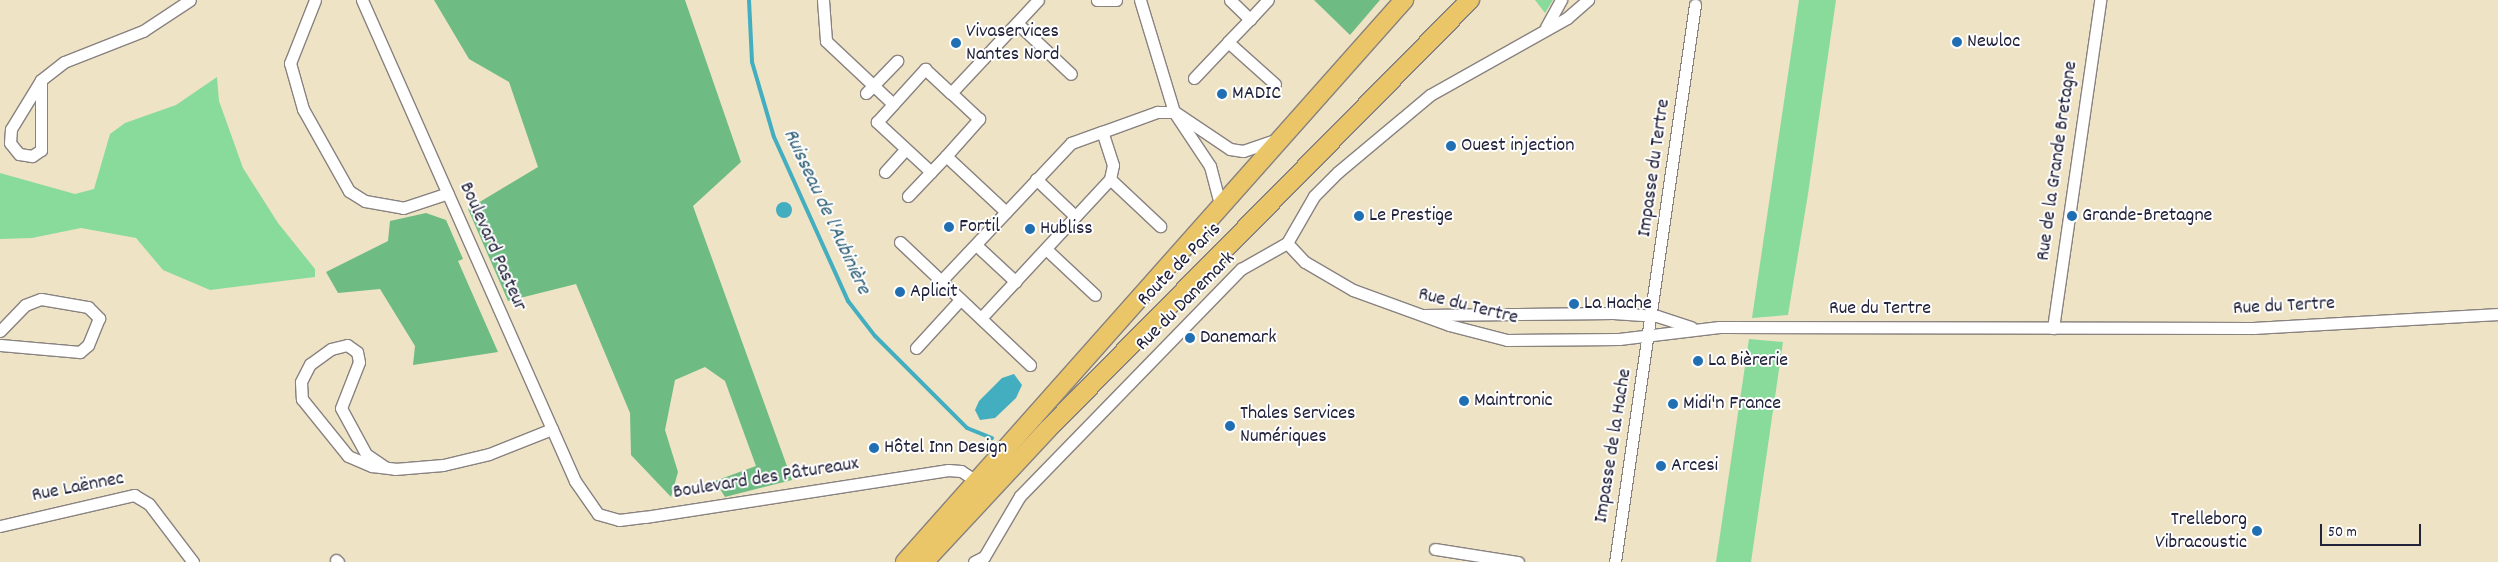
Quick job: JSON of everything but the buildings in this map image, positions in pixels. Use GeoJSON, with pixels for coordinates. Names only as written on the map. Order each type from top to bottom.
{"type":"FeatureCollection","features":[{"type":"Feature","properties":{"kind":"main road","name":"Route de Paris"},"geometry":{"type":"LineString","coordinates":[[905,562],[1404,0]]}},
{"type":"Feature","properties":{"kind":"main road"},"geometry":{"type":"LineString","coordinates":[[1450,20],[1446,9],[1454,0]]}},
{"type":"Feature","properties":{"kind":"main road","name":"Route de Paris"},"geometry":{"type":"LineString","coordinates":[[924,562],[1048,429],[1470,0]]}},
{"type":"Feature","properties":{"kind":"street"},"geometry":{"type":"LineString","coordinates":[[41,80],[41,150],[32,156],[19,154],[10,143],[12,129],[41,80],[64,62],[143,31],[190,0]]}},
{"type":"Feature","properties":{"kind":"street"},"geometry":{"type":"LineString","coordinates":[[315,0],[290,63],[303,109],[349,191],[365,201],[403,208],[448,194]]}},
{"type":"Feature","properties":{"kind":"street","name":"Boulevard Pasteur"},"geometry":{"type":"LineString","coordinates":[[362,0],[552,429],[590,507]]}},
{"type":"Feature","properties":{"kind":"street"},"geometry":{"type":"LineString","coordinates":[[823,0],[826,41],[870,89],[893,104]]}},
{"type":"Feature","properties":{"kind":"street"},"geometry":{"type":"LineString","coordinates":[[951,93],[1038,0]]}},
{"type":"Feature","properties":{"kind":"street"},"geometry":{"type":"LineString","coordinates":[[1097,0],[1116,0]]}},
{"type":"Feature","properties":{"kind":"street"},"geometry":{"type":"LineString","coordinates":[[1140,0],[1174,112],[1210,166],[1220,208]]}},
{"type":"Feature","properties":{"kind":"street"},"geometry":{"type":"LineString","coordinates":[[1230,0],[1250,18]]}},
{"type":"Feature","properties":{"kind":"street"},"geometry":{"type":"LineString","coordinates":[[1194,78],[1268,0]]}},
{"type":"Feature","properties":{"kind":"street"},"geometry":{"type":"LineString","coordinates":[[1545,28],[1561,0]]}},
{"type":"Feature","properties":{"kind":"street","name":"Rue du Danemark"},"geometry":{"type":"LineString","coordinates":[[982,560],[1020,496],[1241,269],[1287,242],[1314,196],[1387,128],[1430,95],[1545,28],[1588,0]]}},
{"type":"Feature","properties":{"kind":"street","name":"Rue de la Grande Bretagne"},"geometry":{"type":"LineString","coordinates":[[2053,328],[2100,0]]}},
{"type":"Feature","properties":{"kind":"street","name":"Impasse du Tertre"},"geometry":{"type":"LineString","coordinates":[[1650,335],[1695,5]]}},
{"type":"Feature","properties":{"kind":"street"},"geometry":{"type":"LineString","coordinates":[[1017,23],[1071,74]]}},
{"type":"Feature","properties":{"kind":"street"},"geometry":{"type":"LineString","coordinates":[[1228,42],[1275,84]]}},
{"type":"Feature","properties":{"kind":"street"},"geometry":{"type":"LineString","coordinates":[[870,89],[897,61]]}},
{"type":"Feature","properties":{"kind":"street"},"geometry":{"type":"LineString","coordinates":[[908,196],[931,172],[946,156],[979,120],[925,69],[877,122],[931,172]]}},
{"type":"Feature","properties":{"kind":"street"},"geometry":{"type":"LineString","coordinates":[[941,281],[1071,143],[1156,112],[1174,112],[1230,149],[1243,152],[1282,137]]}},
{"type":"Feature","properties":{"kind":"street"},"geometry":{"type":"LineString","coordinates":[[981,318],[1110,179],[1113,166],[1102,132]]}},
{"type":"Feature","properties":{"kind":"street"},"geometry":{"type":"LineString","coordinates":[[885,172],[906,149]]}},
{"type":"Feature","properties":{"kind":"street"},"geometry":{"type":"LineString","coordinates":[[946,156],[1006,212]]}},
{"type":"Feature","properties":{"kind":"street"},"geometry":{"type":"LineString","coordinates":[[1036,179],[1075,216]]}},
{"type":"Feature","properties":{"kind":"street"},"geometry":{"type":"LineString","coordinates":[[1110,179],[1160,226]]}},
{"type":"Feature","properties":{"kind":"street"},"geometry":{"type":"LineString","coordinates":[[900,242],[1030,365]]}},
{"type":"Feature","properties":{"kind":"street","name":"Rue du Tertre"},"geometry":{"type":"LineString","coordinates":[[1287,242],[1305,262],[1353,290],[1422,315],[1507,340],[1650,335],[1694,328],[2254,328],[2498,314]]}},
{"type":"Feature","properties":{"kind":"street"},"geometry":{"type":"LineString","coordinates":[[976,245],[1016,282]]}},
{"type":"Feature","properties":{"kind":"street"},"geometry":{"type":"LineString","coordinates":[[1046,249],[1095,295]]}},
{"type":"Feature","properties":{"kind":"street"},"geometry":{"type":"LineString","coordinates":[[0,331],[24,305],[41,299],[88,307],[99,318],[88,345],[80,352],[0,345]]}},
{"type":"Feature","properties":{"kind":"street"},"geometry":{"type":"LineString","coordinates":[[916,348],[960,300]]}},
{"type":"Feature","properties":{"kind":"street"},"geometry":{"type":"LineString","coordinates":[[1422,315],[1654,316],[1694,328]]}},
{"type":"Feature","properties":{"kind":"street","name":"Impasse de la Hache"},"geometry":{"type":"LineString","coordinates":[[1615,562],[1650,335]]}},
{"type":"Feature","properties":{"kind":"street"},"geometry":{"type":"LineString","coordinates":[[385,467],[366,454],[341,408],[359,362],[356,352],[348,345],[331,349],[310,364],[301,382],[302,399],[348,456],[385,467],[444,465],[488,454],[552,429]]}},
{"type":"Feature","properties":{"kind":"street","name":"Boulevard des Pâtureaux"},"geometry":{"type":"LineString","coordinates":[[590,507],[606,518],[619,520],[948,470],[961,472],[978,482]]}},
{"type":"Feature","properties":{"kind":"street","name":"Rue Laënnec"},"geometry":{"type":"LineString","coordinates":[[0,526],[134,495],[149,504],[192,562]]}},
{"type":"Feature","properties":{"kind":"street"},"geometry":{"type":"LineString","coordinates":[[1435,549],[1518,562]]}},
{"type":"Feature","properties":{"kind":"green space"},"geometry":{"type":"Polygon","coordinates":[[[434,0],[685,0],[741,162],[693,206],[792,480],[725,497],[715,481],[756,466],[725,381],[705,367],[675,380],[665,430],[678,472],[671,497],[631,455],[630,413],[576,284],[508,301],[468,209],[538,167],[509,82],[469,59],[434,0]]]}},
{"type":"Feature","properties":{"kind":"green space"},"geometry":{"type":"Polygon","coordinates":[[[1314,0],[1380,0],[1350,35],[1314,0]]]}},
{"type":"Feature","properties":{"kind":"green space"},"geometry":{"type":"Polygon","coordinates":[[[1535,0],[1553,0],[1545,13],[1535,0]]]}},
{"type":"Feature","properties":{"kind":"green space"},"geometry":{"type":"Polygon","coordinates":[[[1799,0],[1836,0],[1808,194],[1788,315],[1752,318],[1799,0]]]}},
{"type":"Feature","properties":{"kind":"green space"},"geometry":{"type":"Polygon","coordinates":[[[217,77],[219,101],[243,168],[278,223],[315,269],[315,277],[210,290],[163,270],[136,238],[81,228],[32,238],[0,239],[0,173],[75,194],[94,189],[110,134],[125,123],[176,105],[217,77]]]}},
{"type":"Feature","properties":{"kind":"green space"},"geometry":{"type":"Polygon","coordinates":[[[426,213],[446,220],[463,259],[458,261],[498,352],[413,365],[415,346],[380,289],[338,293],[326,272],[388,241],[390,221],[426,213]]]}},
{"type":"Feature","properties":{"kind":"green space"},"geometry":{"type":"Polygon","coordinates":[[[1749,339],[1783,342],[1751,562],[1716,562],[1749,339]]]}},
{"type":"Feature","properties":{"kind":"water"},"geometry":{"type":"Polygon","coordinates":[[[784,202],[790,204],[792,210],[790,216],[784,218],[778,216],[776,210],[778,204],[784,202]]]}},
{"type":"Feature","properties":{"kind":"water"},"geometry":{"type":"Polygon","coordinates":[[[1014,374],[1022,385],[1016,398],[995,418],[980,420],[975,410],[979,401],[1002,378],[1014,374]]]}},
{"type":"Feature","properties":{"kind":"waterway","name":"Ruisseau de l'Aubinière"},"geometry":{"type":"LineString","coordinates":[[749,0],[752,62],[774,137],[848,301],[875,336],[967,428],[992,438]]}},
{"type":"Feature","properties":{"kind":"place","name":"Newloc"},"geometry":{"type":"Point","coordinates":[1957,42]}},
{"type":"Feature","properties":{"kind":"place","name":"Vivaservices Nantes Nord"},"geometry":{"type":"Point","coordinates":[956,43]}},
{"type":"Feature","properties":{"kind":"place","name":"MADIC"},"geometry":{"type":"Point","coordinates":[1222,94]}},
{"type":"Feature","properties":{"kind":"place","name":"Ouest injection"},"geometry":{"type":"Point","coordinates":[1451,146]}},
{"type":"Feature","properties":{"kind":"place","name":"Le Prestige"},"geometry":{"type":"Point","coordinates":[1359,216]}},
{"type":"Feature","properties":{"kind":"place","name":"Grande-Bretagne"},"geometry":{"type":"Point","coordinates":[2072,216]}},
{"type":"Feature","properties":{"kind":"place","name":"Fortil"},"geometry":{"type":"Point","coordinates":[949,227]}},
{"type":"Feature","properties":{"kind":"place","name":"Hubliss"},"geometry":{"type":"Point","coordinates":[1030,229]}},
{"type":"Feature","properties":{"kind":"place","name":"Aplicit"},"geometry":{"type":"Point","coordinates":[900,292]}},
{"type":"Feature","properties":{"kind":"place","name":"La Hache"},"geometry":{"type":"Point","coordinates":[1574,304]}},
{"type":"Feature","properties":{"kind":"place","name":"Danemark"},"geometry":{"type":"Point","coordinates":[1190,338]}},
{"type":"Feature","properties":{"kind":"place","name":"La Bièrerie"},"geometry":{"type":"Point","coordinates":[1698,361]}},
{"type":"Feature","properties":{"kind":"place","name":"Maintronic"},"geometry":{"type":"Point","coordinates":[1464,401]}},
{"type":"Feature","properties":{"kind":"place","name":"Midi'n France"},"geometry":{"type":"Point","coordinates":[1673,404]}},
{"type":"Feature","properties":{"kind":"place","name":"Thales Services Numériques"},"geometry":{"type":"Point","coordinates":[1230,426]}},
{"type":"Feature","properties":{"kind":"place","name":"Hôtel Inn Design"},"geometry":{"type":"Point","coordinates":[874,448]}},
{"type":"Feature","properties":{"kind":"place","name":"Arcesi"},"geometry":{"type":"Point","coordinates":[1661,466]}},
{"type":"Feature","properties":{"kind":"place","name":"Trelleborg Vibracoustic"},"geometry":{"type":"Point","coordinates":[2257,531]}}]}
